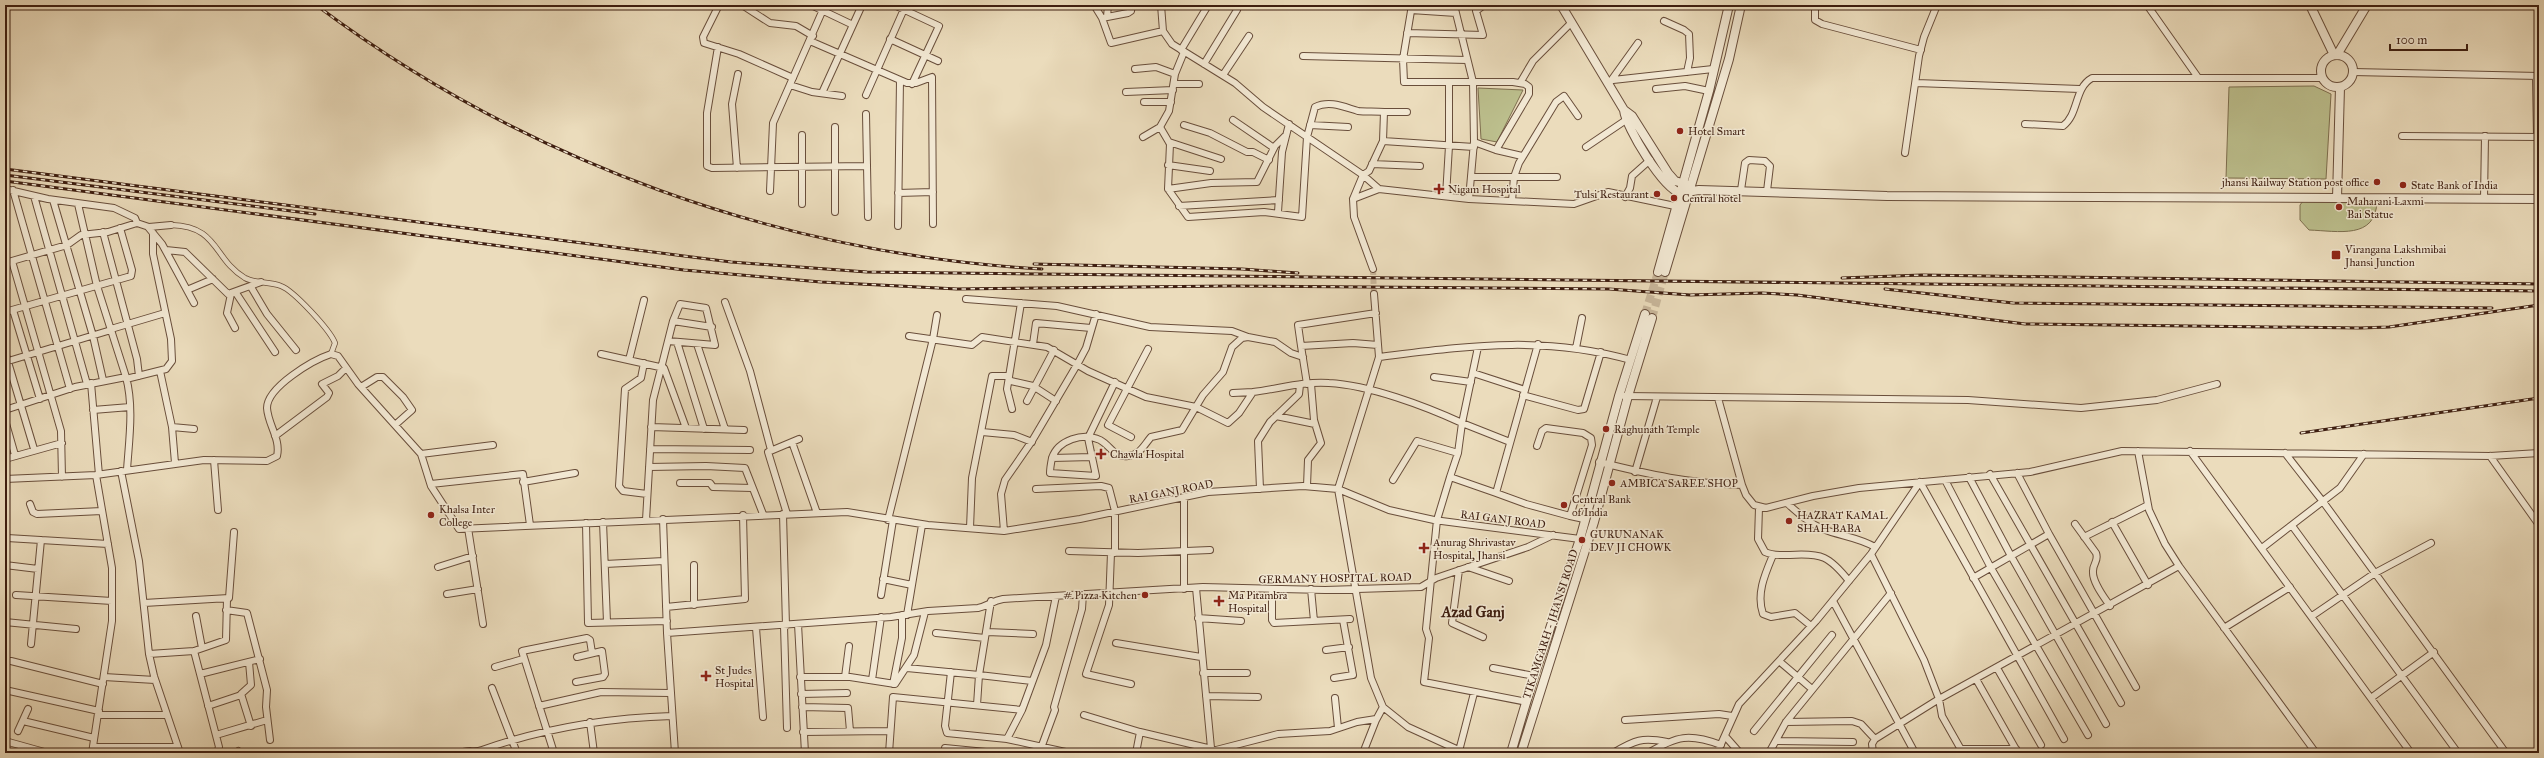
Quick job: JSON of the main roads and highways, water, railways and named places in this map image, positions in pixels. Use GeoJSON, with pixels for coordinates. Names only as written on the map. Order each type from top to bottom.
{"type":"FeatureCollection","features":[{"type":"Feature","properties":{"kind":"tunnel"},"geometry":{"type":"LineString","coordinates":[[1373,269],[1374,294]]}},
{"type":"Feature","properties":{"kind":"tunnel"},"geometry":{"type":"LineString","coordinates":[[1645,314],[1658,272]]}},
{"type":"Feature","properties":{"kind":"tunnel"},"geometry":{"type":"LineString","coordinates":[[1652,318],[1665,272]]}},
{"type":"Feature","properties":{"kind":"railway"},"geometry":{"type":"LineString","coordinates":[[316,5],[397,61],[481,110],[569,154],[660,190],[753,220],[848,244],[944,260],[1042,269]]}},
{"type":"Feature","properties":{"kind":"railway"},"geometry":{"type":"LineString","coordinates":[[5,169],[731,262],[867,272],[2539,291]]}},
{"type":"Feature","properties":{"kind":"railway"},"geometry":{"type":"LineString","coordinates":[[5,175],[315,214]]}},
{"type":"Feature","properties":{"kind":"railway"},"geometry":{"type":"LineString","coordinates":[[5,181],[684,270],[821,282],[957,289],[1229,286],[1609,289],[1690,295],[1762,293],[1797,295],[2025,324],[2360,328],[2389,327],[2539,305]]}},
{"type":"Feature","properties":{"kind":"railway"},"geometry":{"type":"LineString","coordinates":[[1034,264],[1242,269],[1298,273]]}},
{"type":"Feature","properties":{"kind":"railway"},"geometry":{"type":"LineString","coordinates":[[1842,278],[1922,275],[2539,284]]}},
{"type":"Feature","properties":{"kind":"railway"},"geometry":{"type":"LineString","coordinates":[[1885,289],[2013,303],[2492,308]]}},
{"type":"Feature","properties":{"kind":"railway"},"geometry":{"type":"LineString","coordinates":[[2301,433],[2539,398]]}},
{"type":"Feature","properties":{"kind":"place","name":"Hotel Smart"},"geometry":{"type":"Point","coordinates":[1680,131]}},
{"type":"Feature","properties":{"kind":"place","name":"jhansi Railway Station post office"},"geometry":{"type":"Point","coordinates":[2377,182]}},
{"type":"Feature","properties":{"kind":"place","name":"State Bank of India"},"geometry":{"type":"Point","coordinates":[2403,185]}},
{"type":"Feature","properties":{"kind":"place","name":"Nigam Hospital"},"geometry":{"type":"Point","coordinates":[1439,189]}},
{"type":"Feature","properties":{"kind":"place","name":"Tulsi Restaurant"},"geometry":{"type":"Point","coordinates":[1657,194]}},
{"type":"Feature","properties":{"kind":"place","name":"Central hotel"},"geometry":{"type":"Point","coordinates":[1674,198]}},
{"type":"Feature","properties":{"kind":"place","name":"Maharani Laxmi Bai Statue"},"geometry":{"type":"Point","coordinates":[2339,207]}},
{"type":"Feature","properties":{"kind":"place","name":"Virangana Lakshmibai Jhansi Junction"},"geometry":{"type":"Point","coordinates":[2336,255]}},
{"type":"Feature","properties":{"kind":"place","name":"Raghunath Temple"},"geometry":{"type":"Point","coordinates":[1606,429]}},
{"type":"Feature","properties":{"kind":"place","name":"Chawla Hospital"},"geometry":{"type":"Point","coordinates":[1101,454]}},
{"type":"Feature","properties":{"kind":"place","name":"AMBICA SAREE SHOP"},"geometry":{"type":"Point","coordinates":[1612,483]}},
{"type":"Feature","properties":{"kind":"place","name":"Central Bank of India"},"geometry":{"type":"Point","coordinates":[1564,505]}},
{"type":"Feature","properties":{"kind":"place","name":"Khalsa Inter College"},"geometry":{"type":"Point","coordinates":[431,515]}},
{"type":"Feature","properties":{"kind":"place","name":"HAZRAT KAMAL SHAH BABA"},"geometry":{"type":"Point","coordinates":[1789,521]}},
{"type":"Feature","properties":{"kind":"place","name":"GURUNANAK DEV JI CHOWK"},"geometry":{"type":"Point","coordinates":[1582,540]}},
{"type":"Feature","properties":{"kind":"place","name":"Anurag Shrivastav Hospital, Jhansi"},"geometry":{"type":"Point","coordinates":[1424,548]}},
{"type":"Feature","properties":{"kind":"place","name":"# Pizza Kitchen"},"geometry":{"type":"Point","coordinates":[1145,595]}},
{"type":"Feature","properties":{"kind":"place","name":"Ma Pitambra Hospital"},"geometry":{"type":"Point","coordinates":[1219,601]}},
{"type":"Feature","properties":{"kind":"place","name":"St Judes Hospital"},"geometry":{"type":"Point","coordinates":[706,676]}},
{"type":"Feature","properties":{"kind":"district","name":"Azad Ganj"},"geometry":{"type":"Point","coordinates":[1473,612]}}]}
